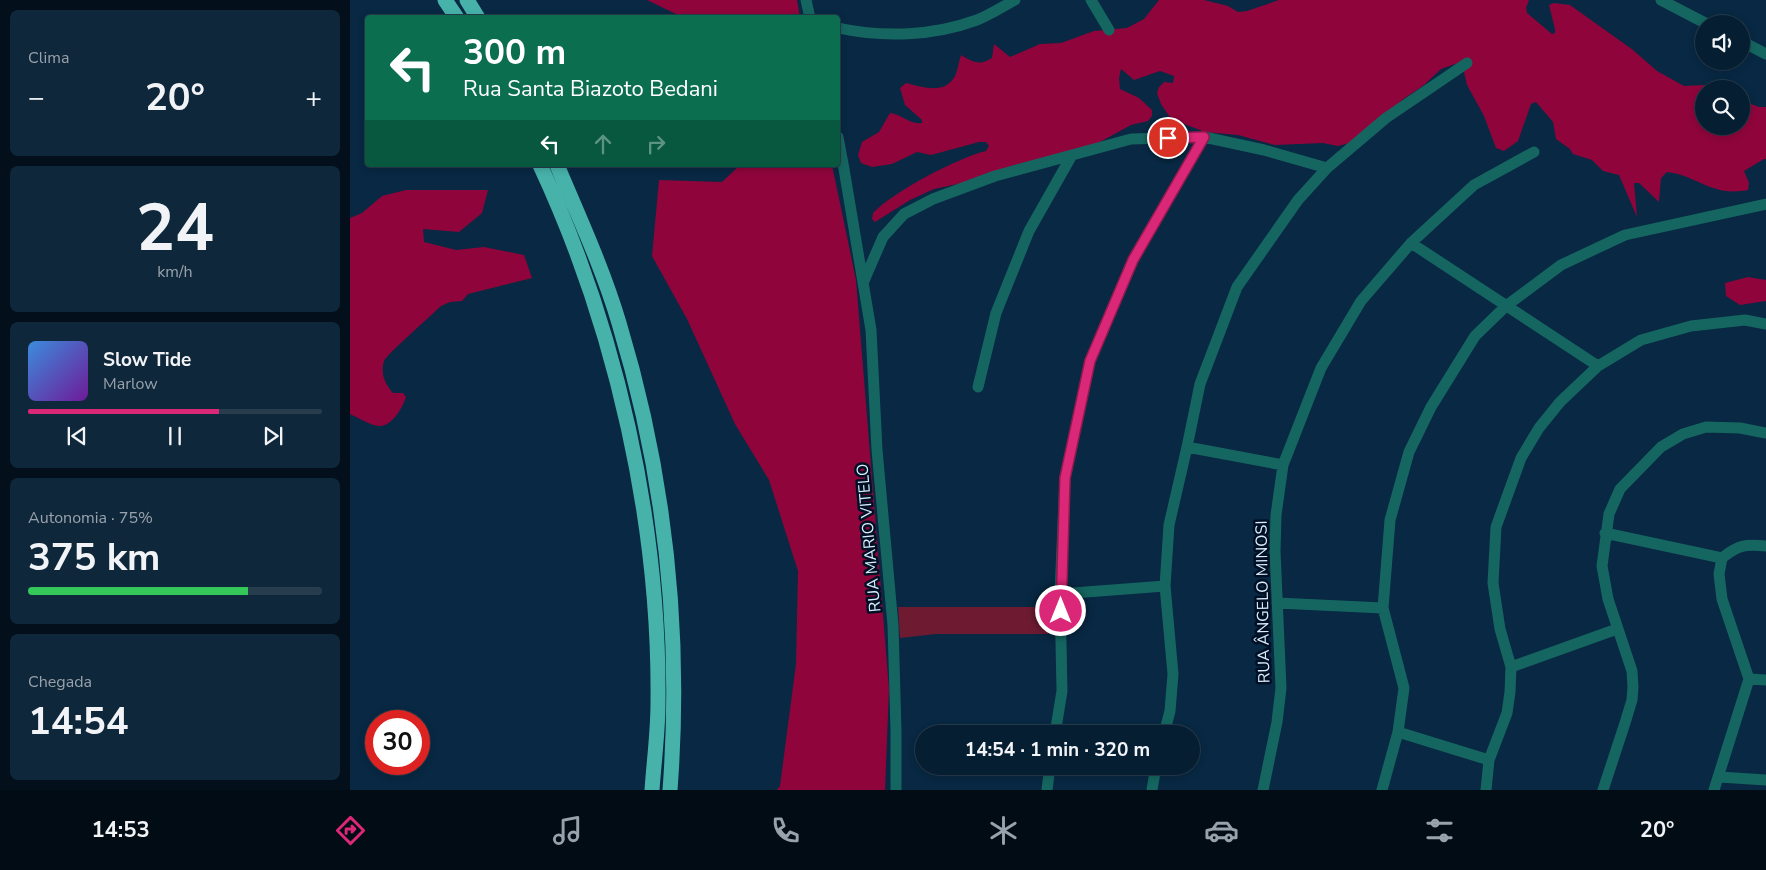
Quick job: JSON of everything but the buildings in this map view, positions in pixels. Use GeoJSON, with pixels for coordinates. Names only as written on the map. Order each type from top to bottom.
{"type":"FeatureCollection","features":[{"type":"Feature","properties":{"kind":"highway"},"geometry":{"type":"LineString","coordinates":[[445,0],[455,15]]}},
{"type":"Feature","properties":{"kind":"highway"},"geometry":{"type":"LineString","coordinates":[[467,0],[476,15]]}},
{"type":"Feature","properties":{"kind":"highway"},"geometry":{"type":"LineString","coordinates":[[541,167],[576,251],[605,336],[642,493],[656,629],[658,704],[652,790]]}},
{"type":"Feature","properties":{"kind":"highway"},"geometry":{"type":"LineString","coordinates":[[558,167],[593,249],[619,322],[636,386],[657,481],[667,548],[673,628],[674,705],[670,790]]}},
{"type":"Feature","properties":{"kind":"street"},"geometry":{"type":"LineString","coordinates":[[806,0],[809,15]]}},
{"type":"Feature","properties":{"kind":"street"},"geometry":{"type":"LineString","coordinates":[[840,28],[863,34],[910,34],[944,30],[979,19],[1014,0]]}},
{"type":"Feature","properties":{"kind":"street"},"geometry":{"type":"LineString","coordinates":[[1091,0],[1108,30]]}},
{"type":"Feature","properties":{"kind":"street"},"geometry":{"type":"LineString","coordinates":[[1661,0],[1695,18]]}},
{"type":"Feature","properties":{"kind":"street"},"geometry":{"type":"LineString","coordinates":[[1750,46],[1766,54]]}},
{"type":"Feature","properties":{"kind":"street"},"geometry":{"type":"LineString","coordinates":[[1166,725],[1170,711],[1173,674],[1165,586],[1169,525],[1200,384],[1237,287],[1298,200],[1327,168],[1386,118],[1467,63]]}},
{"type":"Feature","properties":{"kind":"street"},"geometry":{"type":"LineString","coordinates":[[863,284],[883,237],[904,214],[933,199],[995,176],[1131,140],[1204,137],[1264,150],[1327,168]]}},
{"type":"Feature","properties":{"kind":"street"},"geometry":{"type":"LineString","coordinates":[[1056,725],[1062,691],[1060,594],[1065,478],[1090,361],[1133,260],[1204,137]]}},
{"type":"Feature","properties":{"kind":"street","name":"RUA MARIO VITELO"},"geometry":{"type":"LineString","coordinates":[[840,147],[871,330],[877,450],[893,625],[896,790]]}},
{"type":"Feature","properties":{"kind":"street","name":"RUA ÂNGELO MINOSI"},"geometry":{"type":"LineString","coordinates":[[1263,790],[1277,722],[1281,688],[1276,603],[1276,515],[1283,465],[1321,368],[1361,301],[1411,243],[1474,185],[1534,152]]}},
{"type":"Feature","properties":{"kind":"street"},"geometry":{"type":"LineString","coordinates":[[978,387],[996,313],[1029,231],[1072,155]]}},
{"type":"Feature","properties":{"kind":"street"},"geometry":{"type":"LineString","coordinates":[[1382,790],[1398,732],[1404,688],[1383,608],[1390,520],[1409,452],[1431,407],[1475,336],[1506,306],[1560,265],[1625,235],[1766,204]]}},
{"type":"Feature","properties":{"kind":"street"},"geometry":{"type":"LineString","coordinates":[[1411,243],[1598,366]]}},
{"type":"Feature","properties":{"kind":"street"},"geometry":{"type":"LineString","coordinates":[[1486,790],[1490,760],[1507,713],[1512,667],[1500,629],[1493,583],[1496,527],[1521,458],[1539,428],[1560,402],[1598,366],[1641,340],[1691,326],[1745,320],[1766,324]]}},
{"type":"Feature","properties":{"kind":"street"},"geometry":{"type":"LineString","coordinates":[[1603,790],[1632,700],[1633,687],[1632,671],[1608,599],[1602,566],[1609,514],[1620,489],[1661,446],[1682,434],[1706,427],[1740,428],[1766,433]]}},
{"type":"Feature","properties":{"kind":"street"},"geometry":{"type":"LineString","coordinates":[[1187,448],[1283,465]]}},
{"type":"Feature","properties":{"kind":"street"},"geometry":{"type":"LineString","coordinates":[[1605,533],[1722,558]]}},
{"type":"Feature","properties":{"kind":"street"},"geometry":{"type":"LineString","coordinates":[[1714,790],[1749,679],[1722,599],[1719,574],[1722,558],[1732,550],[1746,544],[1766,546]]}},
{"type":"Feature","properties":{"kind":"street"},"geometry":{"type":"LineString","coordinates":[[1060,594],[1165,586]]}},
{"type":"Feature","properties":{"kind":"street"},"geometry":{"type":"LineString","coordinates":[[1276,603],[1383,608]]}},
{"type":"Feature","properties":{"kind":"street"},"geometry":{"type":"LineString","coordinates":[[1512,667],[1617,629]]}},
{"type":"Feature","properties":{"kind":"street"},"geometry":{"type":"LineString","coordinates":[[1749,679],[1766,680]]}},
{"type":"Feature","properties":{"kind":"street"},"geometry":{"type":"LineString","coordinates":[[1398,732],[1490,760]]}},
{"type":"Feature","properties":{"kind":"street"},"geometry":{"type":"LineString","coordinates":[[1047,790],[1049,775]]}},
{"type":"Feature","properties":{"kind":"street"},"geometry":{"type":"LineString","coordinates":[[1152,790],[1154,775]]}},
{"type":"Feature","properties":{"kind":"street"},"geometry":{"type":"LineString","coordinates":[[1719,777],[1766,780]]}},
{"type":"Feature","properties":{"kind":"shaded area"},"geometry":{"type":"Polygon","coordinates":[[[647,0],[797,0],[800,15],[676,15],[647,0]]]}},
{"type":"Feature","properties":{"kind":"shaded area"},"geometry":{"type":"Polygon","coordinates":[[[1159,0],[1204,0],[1228,6],[1238,12],[1247,11],[1279,0],[1529,0],[1526,8],[1527,13],[1552,34],[1555,33],[1555,29],[1549,5],[1554,3],[1570,5],[1633,50],[1657,71],[1684,86],[1695,85],[1695,135],[1750,135],[1750,104],[1766,107],[1766,159],[1744,171],[1749,183],[1748,190],[1724,191],[1688,177],[1667,172],[1661,178],[1659,202],[1639,183],[1634,183],[1637,217],[1619,175],[1603,171],[1592,160],[1573,154],[1570,149],[1556,139],[1553,122],[1536,102],[1531,104],[1518,141],[1504,151],[1496,148],[1484,116],[1467,85],[1463,67],[1458,63],[1441,69],[1424,85],[1402,100],[1361,140],[1338,146],[1323,143],[1275,145],[1238,135],[1205,132],[1171,119],[1161,104],[1157,93],[1159,87],[1164,82],[1173,83],[1174,76],[1160,71],[1134,80],[1121,69],[1119,78],[1120,89],[1139,98],[1152,110],[1152,116],[1148,121],[1131,125],[1089,148],[1033,168],[934,189],[910,200],[875,222],[872,219],[873,213],[895,195],[943,168],[986,151],[989,146],[986,142],[979,142],[931,155],[917,152],[892,164],[872,167],[861,163],[858,155],[862,142],[879,132],[890,113],[922,123],[922,120],[905,105],[900,88],[906,83],[927,88],[940,88],[952,81],[961,55],[973,61],[983,62],[992,58],[994,44],[1010,57],[1040,44],[1061,43],[1094,31],[1127,28],[1144,19],[1159,0]]]}},
{"type":"Feature","properties":{"kind":"shaded area"},"geometry":{"type":"Polygon","coordinates":[[[738,167],[832,167],[856,280],[889,689],[885,790],[777,790],[780,786],[796,664],[798,571],[769,480],[735,424],[687,319],[652,256],[659,180],[722,182],[738,167]]]}},
{"type":"Feature","properties":{"kind":"shaded area"},"geometry":{"type":"Polygon","coordinates":[[[406,190],[488,190],[482,213],[459,232],[423,229],[424,242],[456,250],[484,247],[524,255],[532,278],[468,294],[462,301],[450,302],[441,306],[401,343],[384,361],[383,374],[393,393],[403,393],[406,397],[400,411],[389,423],[376,426],[350,414],[350,218],[362,213],[382,196],[406,190]]]}},
{"type":"Feature","properties":{"kind":"shaded area"},"geometry":{"type":"Polygon","coordinates":[[[1748,277],[1766,280],[1766,301],[1740,305],[1726,296],[1725,283],[1748,277]]]}},
{"type":"Feature","properties":{"kind":"shaded area"},"geometry":{"type":"Polygon","coordinates":[[[898,607],[1047,607],[1048,634],[936,634],[900,638],[898,607]]]}},
{"type":"Feature","properties":{"kind":"route"},"geometry":{"type":"LineString","coordinates":[[1061,611],[1060,594],[1065,478],[1090,361],[1133,260],[1204,137],[1168,138]]}}]}
